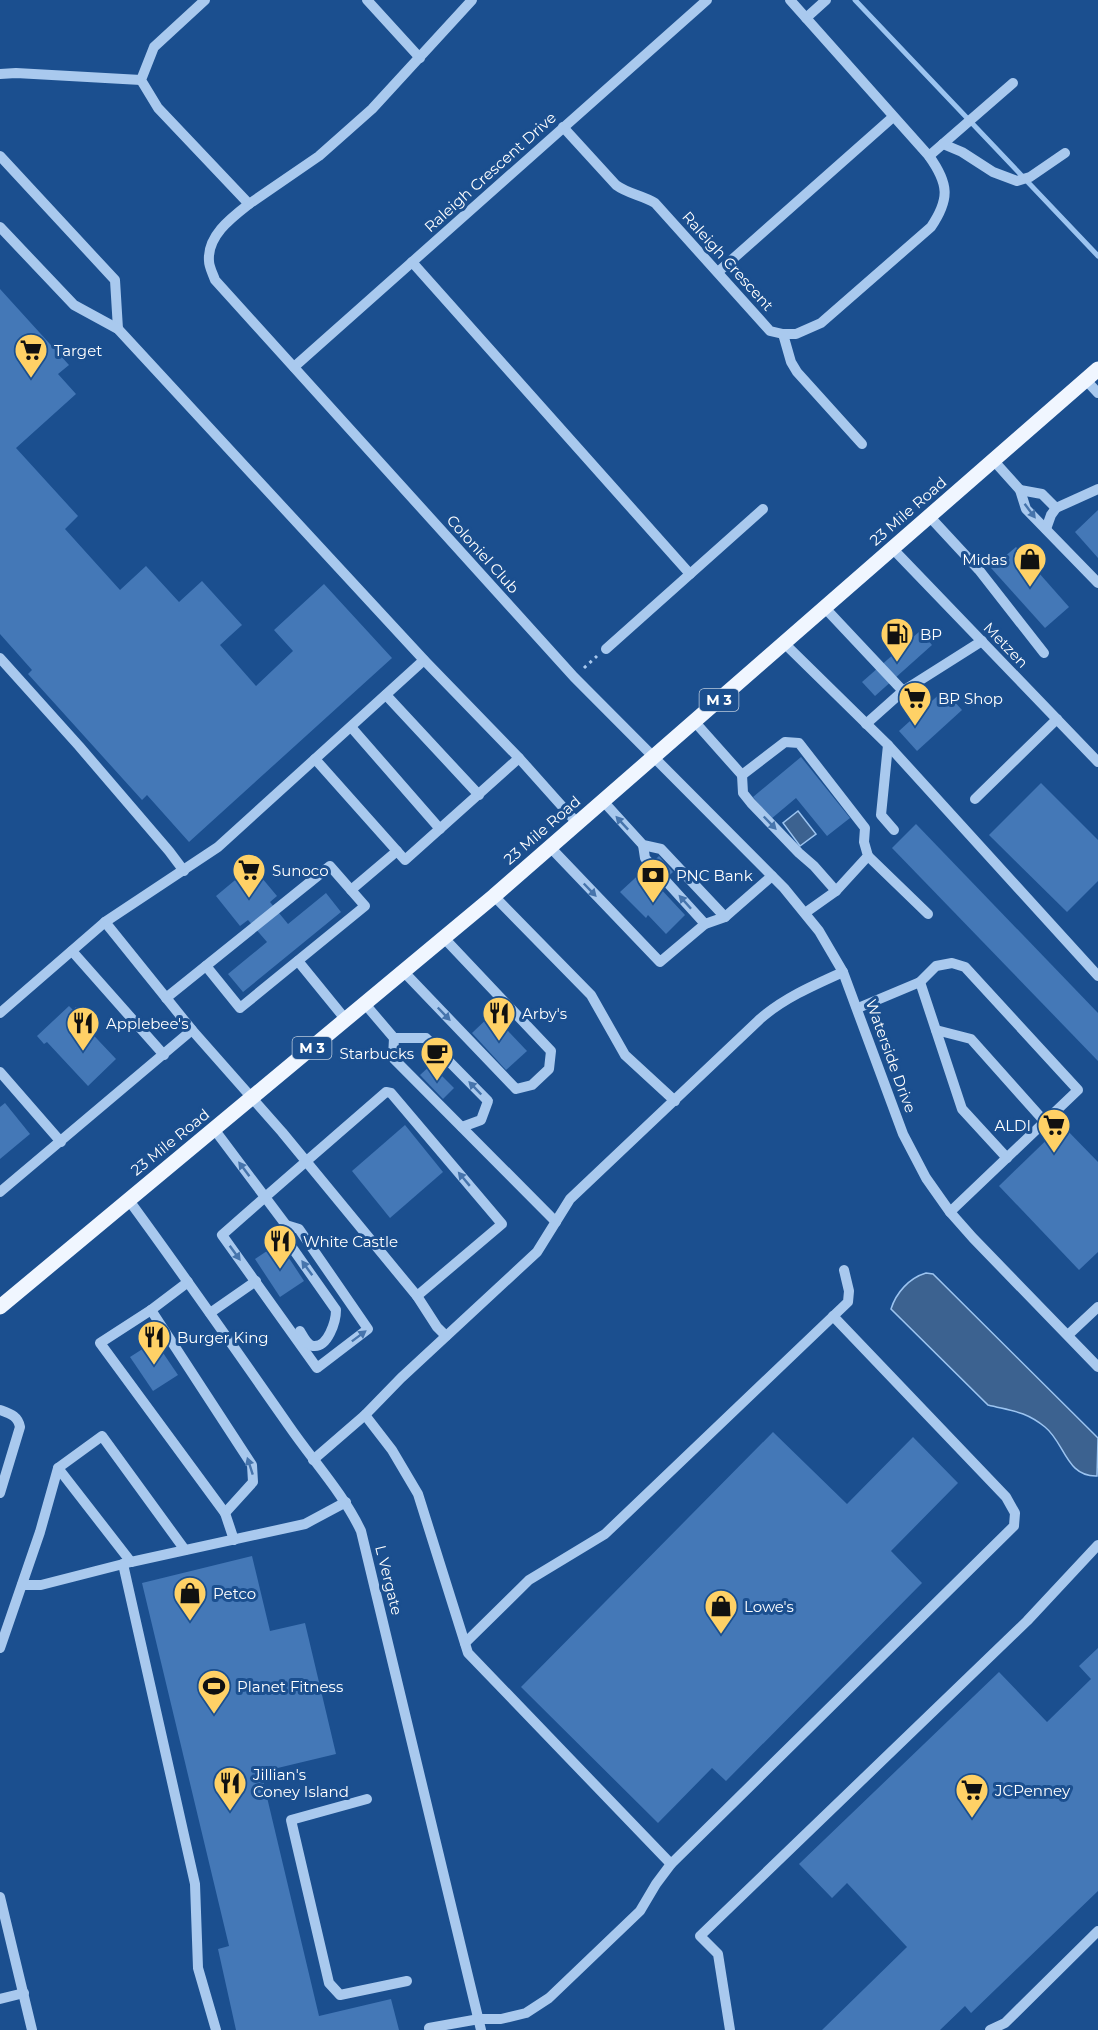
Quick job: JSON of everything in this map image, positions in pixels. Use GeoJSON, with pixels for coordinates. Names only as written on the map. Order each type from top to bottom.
{"type":"FeatureCollection","features":[{"type":"Feature","properties":{"kind":"main road","name":"23 Mile Road"},"geometry":{"type":"LineString","coordinates":[[0,1307],[494,896],[1098,369]]}},
{"type":"Feature","properties":{"kind":"street"},"geometry":{"type":"LineString","coordinates":[[141,80],[154,47],[205,0]]}},
{"type":"Feature","properties":{"kind":"street"},"geometry":{"type":"LineString","coordinates":[[367,0],[420,58]]}},
{"type":"Feature","properties":{"kind":"street","name":"Coloniel Club"},"geometry":{"type":"LineString","coordinates":[[472,0],[372,109],[319,156],[228,220],[210,244],[208,262],[214,280],[574,677],[655,756]]}},
{"type":"Feature","properties":{"kind":"street","name":"Raleigh Crescent Drive"},"geometry":{"type":"LineString","coordinates":[[294,367],[707,0]]}},
{"type":"Feature","properties":{"kind":"street"},"geometry":{"type":"LineString","coordinates":[[789,0],[928,156],[941,172],[945,190],[944,202],[931,227],[820,323],[796,334],[783,334],[791,362],[797,372],[862,444]]}},
{"type":"Feature","properties":{"kind":"street"},"geometry":{"type":"LineString","coordinates":[[806,18],[826,0]]}},
{"type":"Feature","properties":{"kind":"street"},"geometry":{"type":"LineString","coordinates":[[0,74],[141,80]]}},
{"type":"Feature","properties":{"kind":"street"},"geometry":{"type":"LineString","coordinates":[[141,80],[158,108],[249,204]]}},
{"type":"Feature","properties":{"kind":"street"},"geometry":{"type":"LineString","coordinates":[[928,156],[1013,83]]}},
{"type":"Feature","properties":{"kind":"street"},"geometry":{"type":"LineString","coordinates":[[718,272],[893,117]]}},
{"type":"Feature","properties":{"kind":"street","name":"Raleigh Crescent"},"geometry":{"type":"LineString","coordinates":[[563,127],[616,185],[627,193],[644,196],[655,203],[770,331],[783,334]]}},
{"type":"Feature","properties":{"kind":"street"},"geometry":{"type":"LineString","coordinates":[[943,144],[962,152],[993,172],[1017,181],[1030,177],[1065,153]]}},
{"type":"Feature","properties":{"kind":"street"},"geometry":{"type":"LineString","coordinates":[[0,156],[115,280],[118,328]]}},
{"type":"Feature","properties":{"kind":"street"},"geometry":{"type":"LineString","coordinates":[[0,226],[74,305],[118,328],[577,823]]}},
{"type":"Feature","properties":{"kind":"street"},"geometry":{"type":"LineString","coordinates":[[412,262],[690,574]]}},
{"type":"Feature","properties":{"kind":"street"},"geometry":{"type":"LineString","coordinates":[[1086,380],[1098,393]]}},
{"type":"Feature","properties":{"kind":"street"},"geometry":{"type":"LineString","coordinates":[[994,461],[1020,490],[1026,509],[1098,583]]}},
{"type":"Feature","properties":{"kind":"street"},"geometry":{"type":"LineString","coordinates":[[1046,529],[1051,514],[1056,508],[1098,489]]}},
{"type":"Feature","properties":{"kind":"street"},"geometry":{"type":"LineString","coordinates":[[1020,490],[1042,494],[1056,508]]}},
{"type":"Feature","properties":{"kind":"street"},"geometry":{"type":"LineString","coordinates":[[606,649],[763,508]]}},
{"type":"Feature","properties":{"kind":"street"},"geometry":{"type":"LineString","coordinates":[[929,516],[979,570],[1044,653]]}},
{"type":"Feature","properties":{"kind":"street","name":"Metzen"},"geometry":{"type":"LineString","coordinates":[[892,548],[1098,762]]}},
{"type":"Feature","properties":{"kind":"street"},"geometry":{"type":"LineString","coordinates":[[1076,560],[1098,571]]}},
{"type":"Feature","properties":{"kind":"street"},"geometry":{"type":"LineString","coordinates":[[825,608],[903,691]]}},
{"type":"Feature","properties":{"kind":"street"},"geometry":{"type":"LineString","coordinates":[[866,724],[903,691],[982,641]]}},
{"type":"Feature","properties":{"kind":"street"},"geometry":{"type":"LineString","coordinates":[[784,643],[888,745],[1098,976]]}},
{"type":"Feature","properties":{"kind":"street"},"geometry":{"type":"LineString","coordinates":[[0,658],[79,746],[184,871]]}},
{"type":"Feature","properties":{"kind":"street"},"geometry":{"type":"LineString","coordinates":[[0,1013],[105,922],[218,847],[424,660]]}},
{"type":"Feature","properties":{"kind":"street"},"geometry":{"type":"LineString","coordinates":[[386,695],[479,795]]}},
{"type":"Feature","properties":{"kind":"street"},"geometry":{"type":"LineString","coordinates":[[975,799],[1057,719]]}},
{"type":"Feature","properties":{"kind":"street"},"geometry":{"type":"LineString","coordinates":[[694,721],[741,775],[743,793],[751,803],[836,891]]}},
{"type":"Feature","properties":{"kind":"street"},"geometry":{"type":"LineString","coordinates":[[351,727],[440,829]]}},
{"type":"Feature","properties":{"kind":"street"},"geometry":{"type":"LineString","coordinates":[[741,775],[785,742],[799,743],[865,828],[864,842],[868,856],[928,914]]}},
{"type":"Feature","properties":{"kind":"street"},"geometry":{"type":"LineString","coordinates":[[888,745],[881,815],[894,830]]}},
{"type":"Feature","properties":{"kind":"street","name":"Waterside Drive"},"geometry":{"type":"LineString","coordinates":[[655,756],[772,876],[805,913],[831,950],[858,1008],[903,1134],[926,1178],[950,1212],[1098,1366]]}},
{"type":"Feature","properties":{"kind":"street"},"geometry":{"type":"LineString","coordinates":[[315,759],[405,860],[519,758]]}},
{"type":"Feature","properties":{"kind":"street"},"geometry":{"type":"LineString","coordinates":[[603,801],[643,845],[645,858],[650,864]]}},
{"type":"Feature","properties":{"kind":"street"},"geometry":{"type":"LineString","coordinates":[[643,845],[661,849],[725,917]]}},
{"type":"Feature","properties":{"kind":"street"},"geometry":{"type":"LineString","coordinates":[[550,847],[660,962],[705,924],[725,917],[772,876]]}},
{"type":"Feature","properties":{"kind":"street"},"geometry":{"type":"LineString","coordinates":[[351,890],[397,851]]}},
{"type":"Feature","properties":{"kind":"street"},"geometry":{"type":"LineString","coordinates":[[805,913],[836,891],[868,856]]}},
{"type":"Feature","properties":{"kind":"street"},"geometry":{"type":"LineString","coordinates":[[166,998],[330,866],[365,906],[240,1008],[206,966]]}},
{"type":"Feature","properties":{"kind":"street"},"geometry":{"type":"LineString","coordinates":[[665,880],[705,924]]}},
{"type":"Feature","properties":{"kind":"street"},"geometry":{"type":"LineString","coordinates":[[494,896],[591,995],[625,1054],[675,1101]]}},
{"type":"Feature","properties":{"kind":"street"},"geometry":{"type":"LineString","coordinates":[[105,922],[192,1030],[306,1161],[417,1296],[437,1327],[446,1336]]}},
{"type":"Feature","properties":{"kind":"street"},"geometry":{"type":"LineString","coordinates":[[404,972],[516,1089],[532,1085],[549,1069],[550,1051],[444,938]]}},
{"type":"Feature","properties":{"kind":"street"},"geometry":{"type":"LineString","coordinates":[[72,951],[164,1055]]}},
{"type":"Feature","properties":{"kind":"street"},"geometry":{"type":"LineString","coordinates":[[298,961],[346,1020]]}},
{"type":"Feature","properties":{"kind":"street"},"geometry":{"type":"LineString","coordinates":[[858,1008],[920,982],[936,966],[952,963],[965,967],[1078,1090],[950,1212]]}},
{"type":"Feature","properties":{"kind":"street"},"geometry":{"type":"LineString","coordinates":[[313,1460],[365,1415],[537,1251],[570,1199],[772,1008],[843,972]]}},
{"type":"Feature","properties":{"kind":"street"},"geometry":{"type":"LineString","coordinates":[[920,982],[963,1109],[1007,1158]]}},
{"type":"Feature","properties":{"kind":"street"},"geometry":{"type":"LineString","coordinates":[[365,1004],[394,1038],[393,1058],[556,1222]]}},
{"type":"Feature","properties":{"kind":"street"},"geometry":{"type":"LineString","coordinates":[[0,1192],[192,1030]]}},
{"type":"Feature","properties":{"kind":"street"},"geometry":{"type":"LineString","coordinates":[[936,1030],[971,1039],[1045,1122]]}},
{"type":"Feature","properties":{"kind":"street"},"geometry":{"type":"LineString","coordinates":[[394,1038],[426,1038],[488,1101],[481,1120],[462,1127]]}},
{"type":"Feature","properties":{"kind":"street"},"geometry":{"type":"LineString","coordinates":[[0,1072],[61,1142]]}},
{"type":"Feature","properties":{"kind":"street"},"geometry":{"type":"LineString","coordinates":[[214,1129],[265,1197],[286,1225],[299,1229],[368,1329],[317,1368],[222,1235],[265,1197],[306,1161],[386,1092],[391,1093],[502,1224],[417,1296]]}},
{"type":"Feature","properties":{"kind":"street","name":"L Vergate"},"geometry":{"type":"LineString","coordinates":[[128,1199],[313,1460],[346,1502],[361,1531],[480,2025]]}},
{"type":"Feature","properties":{"kind":"street"},"geometry":{"type":"LineString","coordinates":[[282,1318],[291,1319],[307,1342],[316,1346],[326,1339],[336,1318],[333,1303],[286,1239],[286,1225]]}},
{"type":"Feature","properties":{"kind":"street"},"geometry":{"type":"LineString","coordinates":[[465,1644],[529,1580],[605,1534],[848,1302],[849,1291],[844,1270]]}},
{"type":"Feature","properties":{"kind":"street"},"geometry":{"type":"LineString","coordinates":[[210,1313],[256,1281]]}},
{"type":"Feature","properties":{"kind":"street"},"geometry":{"type":"LineString","coordinates":[[188,1282],[151,1310],[100,1343],[225,1513],[234,1540]]}},
{"type":"Feature","properties":{"kind":"street"},"geometry":{"type":"LineString","coordinates":[[1068,1335],[1098,1307]]}},
{"type":"Feature","properties":{"kind":"street"},"geometry":{"type":"LineString","coordinates":[[151,1310],[252,1465],[253,1482],[225,1513]]}},
{"type":"Feature","properties":{"kind":"street"},"geometry":{"type":"LineString","coordinates":[[429,2028],[480,2025],[526,2013],[549,1998],[640,1911],[670,1864],[1014,1526],[1015,1513],[1006,1497],[833,1316]]}},
{"type":"Feature","properties":{"kind":"street"},"geometry":{"type":"LineString","coordinates":[[0,1410],[12,1414],[19,1420],[21,1427],[0,1493]]}},
{"type":"Feature","properties":{"kind":"street"},"geometry":{"type":"LineString","coordinates":[[365,1415],[392,1450],[418,1494],[468,1653],[670,1864]]}},
{"type":"Feature","properties":{"kind":"street"},"geometry":{"type":"LineString","coordinates":[[0,1648],[40,1532],[58,1468],[102,1436],[185,1550]]}},
{"type":"Feature","properties":{"kind":"street"},"geometry":{"type":"LineString","coordinates":[[58,1468],[127,1563],[195,1884],[198,1968],[216,2030]]}},
{"type":"Feature","properties":{"kind":"street"},"geometry":{"type":"LineString","coordinates":[[22,1585],[41,1585],[127,1563],[305,1524],[346,1502]]}},
{"type":"Feature","properties":{"kind":"street"},"geometry":{"type":"LineString","coordinates":[[730,2030],[718,1954],[700,1936],[1027,1622],[1098,1545]]}},
{"type":"Feature","properties":{"kind":"street"},"geometry":{"type":"LineString","coordinates":[[367,1799],[291,1820],[329,1983],[340,1995],[408,1981]]}},
{"type":"Feature","properties":{"kind":"street"},"geometry":{"type":"LineString","coordinates":[[0,1897],[32,2030]]}},
{"type":"Feature","properties":{"kind":"street"},"geometry":{"type":"LineString","coordinates":[[990,2030],[1005,2023],[1098,1932]]}},
{"type":"Feature","properties":{"kind":"street"},"geometry":{"type":"LineString","coordinates":[[0,1999],[24,1994]]}},
{"type":"Feature","properties":{"kind":"path"},"geometry":{"type":"LineString","coordinates":[[574,677],[606,649]]}},
{"type":"Feature","properties":{"kind":"water"},"geometry":{"type":"Polygon","coordinates":[[[798,811],[816,834],[800,846],[783,823],[798,811]]]}},
{"type":"Feature","properties":{"kind":"water"},"geometry":{"type":"Polygon","coordinates":[[[926,1273],[933,1274],[1098,1438],[1097,1476],[1087,1475],[1072,1465],[1052,1434],[1038,1422],[1018,1412],[988,1405],[891,1309],[896,1297],[904,1287],[914,1278],[926,1273]]]}},
{"type":"Feature","properties":{"kind":"building"},"geometry":{"type":"Polygon","coordinates":[[[0,289],[69,365],[58,374],[76,394],[16,448],[78,516],[65,529],[120,590],[146,566],[179,602],[202,581],[242,625],[220,645],[256,686],[293,651],[274,630],[324,584],[392,658],[189,842],[147,795],[142,800],[28,674],[32,670],[0,634],[0,289]]]}},
{"type":"Feature","properties":{"kind":"building"},"geometry":{"type":"Polygon","coordinates":[[[1098,510],[1098,558],[1075,532],[1098,510]]]}},
{"type":"Feature","properties":{"kind":"building","name":"Midas"},"geometry":{"type":"Polygon","coordinates":[[[1016,547],[1069,607],[1045,628],[991,568],[1016,547]]]}},
{"type":"Feature","properties":{"kind":"building","name":"BP"},"geometry":{"type":"Polygon","coordinates":[[[920,631],[932,645],[875,696],[862,682],[920,631]]]}},
{"type":"Feature","properties":{"kind":"building"},"geometry":{"type":"Polygon","coordinates":[[[944,690],[962,710],[917,751],[899,731],[944,690]]]}},
{"type":"Feature","properties":{"kind":"building"},"geometry":{"type":"Polygon","coordinates":[[[801,757],[850,818],[827,836],[796,798],[771,819],[753,797],[801,757]]]}},
{"type":"Feature","properties":{"kind":"building"},"geometry":{"type":"Polygon","coordinates":[[[1041,783],[1098,840],[1098,881],[1067,912],[989,835],[1041,783]]]}},
{"type":"Feature","properties":{"kind":"building"},"geometry":{"type":"Polygon","coordinates":[[[916,824],[1098,1013],[1098,1061],[892,848],[916,824]]]}},
{"type":"Feature","properties":{"kind":"building","name":"PNC Bank"},"geometry":{"type":"Polygon","coordinates":[[[659,856],[673,872],[658,886],[685,915],[666,934],[648,915],[646,918],[620,892],[659,856]]]}},
{"type":"Feature","properties":{"kind":"building"},"geometry":{"type":"Polygon","coordinates":[[[252,866],[277,896],[270,902],[288,924],[326,893],[341,912],[243,992],[228,974],[267,942],[248,920],[240,926],[216,896],[252,866]]]}},
{"type":"Feature","properties":{"kind":"building","name":"Applebee's"},"geometry":{"type":"Polygon","coordinates":[[[69,1006],[73,1010],[76,1007],[86,1018],[81,1022],[116,1059],[88,1086],[47,1042],[44,1044],[37,1036],[69,1006]]]}},
{"type":"Feature","properties":{"kind":"building","name":"Arby's"},"geometry":{"type":"Polygon","coordinates":[[[492,1014],[527,1051],[506,1070],[472,1033],[492,1014]]]}},
{"type":"Feature","properties":{"kind":"building","name":"Starbucks"},"geometry":{"type":"Polygon","coordinates":[[[431,1065],[454,1088],[443,1099],[420,1075],[431,1065]]]}},
{"type":"Feature","properties":{"kind":"building"},"geometry":{"type":"Polygon","coordinates":[[[5,1103],[30,1134],[0,1159],[0,1107],[5,1103]]]}},
{"type":"Feature","properties":{"kind":"building"},"geometry":{"type":"Polygon","coordinates":[[[405,1125],[443,1172],[390,1218],[352,1171],[405,1125]]]}},
{"type":"Feature","properties":{"kind":"building"},"geometry":{"type":"Polygon","coordinates":[[[1062,1125],[1098,1162],[1098,1252],[1079,1270],[999,1186],[1062,1125]]]}},
{"type":"Feature","properties":{"kind":"building","name":"White Castle"},"geometry":{"type":"Polygon","coordinates":[[[279,1243],[304,1281],[280,1297],[255,1259],[279,1243]]]}},
{"type":"Feature","properties":{"kind":"building","name":"Burger King"},"geometry":{"type":"Polygon","coordinates":[[[155,1341],[178,1375],[153,1391],[130,1357],[155,1341]]]}},
{"type":"Feature","properties":{"kind":"building","name":"Lowe's"},"geometry":{"type":"Polygon","coordinates":[[[773,1432],[847,1504],[913,1437],[958,1483],[891,1551],[922,1583],[726,1781],[712,1768],[658,1823],[521,1687],[773,1432]]]}},
{"type":"Feature","properties":{"kind":"building"},"geometry":{"type":"Polygon","coordinates":[[[252,1556],[270,1631],[305,1623],[336,1754],[261,1772],[319,2016],[391,1999],[399,2030],[236,2030],[218,1949],[229,1946],[142,1583],[252,1556]]]}},
{"type":"Feature","properties":{"kind":"building","name":"JCPenney"},"geometry":{"type":"Polygon","coordinates":[[[1098,1648],[1098,1891],[971,2013],[965,2006],[940,2030],[822,2030],[907,1947],[847,1883],[832,1898],[799,1864],[999,1672],[1047,1722],[1091,1679],[1079,1666],[1098,1648]]]}},
{"type":"Feature","properties":{"kind":"waterway"},"geometry":{"type":"LineString","coordinates":[[855,0],[1098,256]]}},
{"type":"Feature","properties":{"kind":"tunnel"},"geometry":{"type":"LineString","coordinates":[[650,864],[665,880]]}},
{"type":"Feature","properties":{"kind":"place","name":"Target"},"geometry":{"type":"Point","coordinates":[31,379]}},
{"type":"Feature","properties":{"kind":"place","name":"Midas"},"geometry":{"type":"Point","coordinates":[1030,588]}},
{"type":"Feature","properties":{"kind":"place","name":"BP"},"geometry":{"type":"Point","coordinates":[897,663]}},
{"type":"Feature","properties":{"kind":"place","name":"BP Shop"},"geometry":{"type":"Point","coordinates":[915,727]}},
{"type":"Feature","properties":{"kind":"place","name":"Sunoco"},"geometry":{"type":"Point","coordinates":[249,899]}},
{"type":"Feature","properties":{"kind":"place","name":"PNC Bank"},"geometry":{"type":"Point","coordinates":[653,904]}},
{"type":"Feature","properties":{"kind":"place","name":"Arby's"},"geometry":{"type":"Point","coordinates":[499,1042]}},
{"type":"Feature","properties":{"kind":"place","name":"Applebee's"},"geometry":{"type":"Point","coordinates":[83,1052]}},
{"type":"Feature","properties":{"kind":"place","name":"Starbucks"},"geometry":{"type":"Point","coordinates":[437,1082]}},
{"type":"Feature","properties":{"kind":"place","name":"ALDI"},"geometry":{"type":"Point","coordinates":[1054,1154]}},
{"type":"Feature","properties":{"kind":"place","name":"White Castle"},"geometry":{"type":"Point","coordinates":[280,1270]}},
{"type":"Feature","properties":{"kind":"place","name":"Burger King"},"geometry":{"type":"Point","coordinates":[154,1366]}},
{"type":"Feature","properties":{"kind":"place","name":"Petco"},"geometry":{"type":"Point","coordinates":[190,1622]}},
{"type":"Feature","properties":{"kind":"place","name":"Lowe's"},"geometry":{"type":"Point","coordinates":[721,1635]}},
{"type":"Feature","properties":{"kind":"place","name":"Planet Fitness"},"geometry":{"type":"Point","coordinates":[214,1715]}},
{"type":"Feature","properties":{"kind":"place","name":"Jillian's Coney Island"},"geometry":{"type":"Point","coordinates":[230,1812]}},
{"type":"Feature","properties":{"kind":"place","name":"JCPenney"},"geometry":{"type":"Point","coordinates":[972,1819]}}]}
